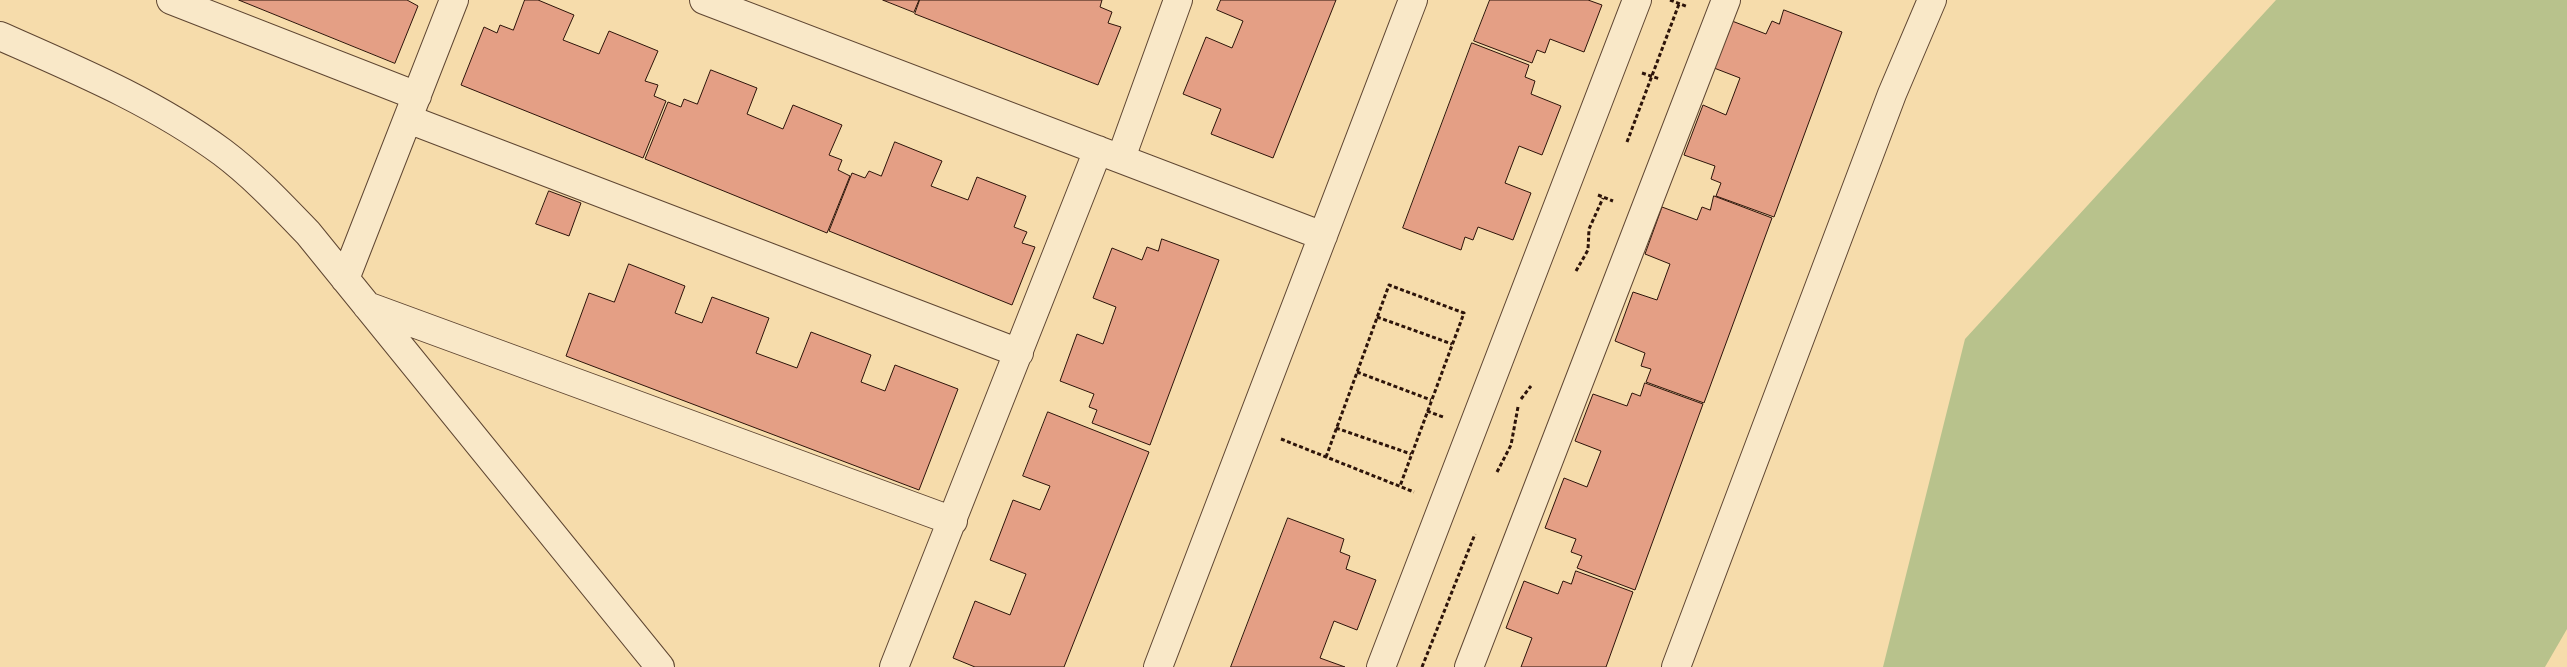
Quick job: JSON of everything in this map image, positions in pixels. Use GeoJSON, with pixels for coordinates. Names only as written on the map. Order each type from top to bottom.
{"type":"FeatureCollection","features":[{"type":"Feature","properties":{"kind":"street"},"geometry":{"type":"LineString","coordinates":[[171,0],[412,107],[1019,353]]}},
{"type":"Feature","properties":{"kind":"street"},"geometry":{"type":"LineString","coordinates":[[345,279],[454,0]]}},
{"type":"Feature","properties":{"kind":"street"},"geometry":{"type":"LineString","coordinates":[[704,0],[1323,236]]}},
{"type":"Feature","properties":{"kind":"street"},"geometry":{"type":"LineString","coordinates":[[894,667],[1019,353],[1178,0]]}},
{"type":"Feature","properties":{"kind":"street"},"geometry":{"type":"LineString","coordinates":[[1158,667],[1413,0]]}},
{"type":"Feature","properties":{"kind":"street"},"geometry":{"type":"LineString","coordinates":[[1381,667],[1637,0]]}},
{"type":"Feature","properties":{"kind":"street"},"geometry":{"type":"LineString","coordinates":[[1468,667],[1726,0]]}},
{"type":"Feature","properties":{"kind":"street"},"geometry":{"type":"LineString","coordinates":[[1676,667],[1892,94],[1932,0]]}},
{"type":"Feature","properties":{"kind":"street"},"geometry":{"type":"LineString","coordinates":[[0,36],[124,92],[175,120],[224,153],[268,191],[308,233],[660,667]]}},
{"type":"Feature","properties":{"kind":"street"},"geometry":{"type":"LineString","coordinates":[[366,306],[953,521]]}},
{"type":"Feature","properties":{"kind":"path"},"geometry":{"type":"LineString","coordinates":[[1627,142],[1679,4]]}},
{"type":"Feature","properties":{"kind":"path"},"geometry":{"type":"LineString","coordinates":[[1614,62],[1691,90]]}},
{"type":"Feature","properties":{"kind":"path"},"geometry":{"type":"LineString","coordinates":[[1567,184],[1644,212]]}},
{"type":"Feature","properties":{"kind":"path"},"geometry":{"type":"LineString","coordinates":[[1576,271],[1588,250],[1589,229],[1603,198]]}},
{"type":"Feature","properties":{"kind":"path"},"geometry":{"type":"LineString","coordinates":[[1326,457],[1390,285],[1464,313],[1400,486]]}},
{"type":"Feature","properties":{"kind":"path"},"geometry":{"type":"LineString","coordinates":[[1377,317],[1452,344]]}},
{"type":"Feature","properties":{"kind":"path"},"geometry":{"type":"LineString","coordinates":[[1357,372],[1431,400]]}},
{"type":"Feature","properties":{"kind":"path"},"geometry":{"type":"LineString","coordinates":[[1497,472],[1511,445],[1518,408],[1531,386]]}},
{"type":"Feature","properties":{"kind":"path"},"geometry":{"type":"LineString","coordinates":[[1250,427],[1444,504]]}},
{"type":"Feature","properties":{"kind":"path"},"geometry":{"type":"LineString","coordinates":[[1336,428],[1411,454]]}},
{"type":"Feature","properties":{"kind":"path"},"geometry":{"type":"LineString","coordinates":[[1461,459],[1538,487]]}},
{"type":"Feature","properties":{"kind":"path"},"geometry":{"type":"LineString","coordinates":[[1422,667],[1475,534]]}},
{"type":"Feature","properties":{"kind":"path"},"geometry":{"type":"LineString","coordinates":[[1423,558],[1500,586]]}},
{"type":"Feature","properties":{"kind":"green space"},"geometry":{"type":"Polygon","coordinates":[[[2276,0],[2567,0],[2567,629],[2545,667],[1883,667],[1965,339],[2276,0]]]}},
{"type":"Feature","properties":{"kind":"building"},"geometry":{"type":"Polygon","coordinates":[[[239,0],[407,0],[418,6],[395,63],[239,0]]]}},
{"type":"Feature","properties":{"kind":"building"},"geometry":{"type":"Polygon","coordinates":[[[525,0],[538,0],[574,15],[563,40],[599,54],[609,31],[658,51],[645,81],[658,85],[654,96],[666,101],[643,158],[461,85],[484,27],[497,33],[500,25],[513,30],[525,0]]]}},
{"type":"Feature","properties":{"kind":"building"},"geometry":{"type":"Polygon","coordinates":[[[883,0],[919,0],[914,12],[883,0]]]}},
{"type":"Feature","properties":{"kind":"building"},"geometry":{"type":"Polygon","coordinates":[[[920,0],[1102,0],[1100,7],[1112,12],[1108,23],[1121,27],[1098,85],[915,14],[920,0]]]}},
{"type":"Feature","properties":{"kind":"building"},"geometry":{"type":"Polygon","coordinates":[[[1221,0],[1336,0],[1273,158],[1211,134],[1221,109],[1183,94],[1206,37],[1232,48],[1243,21],[1217,10],[1221,0]]]}},
{"type":"Feature","properties":{"kind":"building"},"geometry":{"type":"Polygon","coordinates":[[[1490,0],[1588,0],[1602,5],[1584,52],[1550,39],[1545,53],[1537,50],[1532,63],[1474,41],[1490,0]]]}},
{"type":"Feature","properties":{"kind":"building"},"geometry":{"type":"Polygon","coordinates":[[[1784,10],[1842,32],[1774,217],[1716,196],[1721,183],[1711,179],[1715,166],[1684,155],[1703,105],[1726,115],[1740,78],[1714,68],[1732,21],[1766,34],[1772,21],[1779,24],[1784,10]]]}},
{"type":"Feature","properties":{"kind":"building"},"geometry":{"type":"Polygon","coordinates":[[[1472,43],[1529,65],[1525,77],[1535,81],[1531,94],[1561,106],[1542,155],[1519,146],[1505,183],[1531,193],[1513,240],[1478,227],[1473,240],[1465,237],[1461,250],[1403,228],[1472,43]]]}},
{"type":"Feature","properties":{"kind":"building"},"geometry":{"type":"Polygon","coordinates":[[[711,70],[757,88],[747,114],[783,129],[793,105],[842,125],[829,155],[842,160],[838,170],[850,176],[827,233],[645,159],[668,102],[681,107],[684,99],[697,104],[711,70]]]}},
{"type":"Feature","properties":{"kind":"building"},"geometry":{"type":"Polygon","coordinates":[[[895,142],[942,161],[931,186],[968,200],[977,177],[1026,196],[1014,227],[1027,232],[1022,243],[1035,247],[1012,305],[829,231],[852,173],[865,178],[869,171],[881,176],[895,142]]]}},
{"type":"Feature","properties":{"kind":"building"},"geometry":{"type":"Polygon","coordinates":[[[549,191],[581,203],[569,236],[536,224],[549,191]]]}},
{"type":"Feature","properties":{"kind":"building"},"geometry":{"type":"Polygon","coordinates":[[[1714,196],[1772,218],[1704,403],[1646,382],[1651,369],[1641,366],[1645,353],[1615,341],[1633,292],[1657,300],[1670,264],[1645,254],[1662,207],[1697,220],[1702,207],[1710,210],[1714,196]]]}},
{"type":"Feature","properties":{"kind":"building"},"geometry":{"type":"Polygon","coordinates":[[[1162,239],[1219,260],[1150,445],[1092,423],[1097,410],[1089,407],[1094,394],[1060,381],[1077,334],[1103,344],[1116,307],[1093,298],[1112,248],[1142,260],[1147,247],[1158,251],[1162,239]]]}},
{"type":"Feature","properties":{"kind":"building"},"geometry":{"type":"Polygon","coordinates":[[[629,264],[685,286],[675,313],[702,323],[712,297],[769,318],[756,353],[797,368],[811,332],[871,355],[861,382],[885,391],[895,365],[958,389],[919,490],[566,356],[589,293],[614,302],[629,264]]]}},
{"type":"Feature","properties":{"kind":"building"},"geometry":{"type":"Polygon","coordinates":[[[1645,383],[1703,404],[1635,590],[1577,568],[1582,556],[1571,552],[1576,539],[1545,528],[1564,478],[1587,487],[1601,451],[1575,441],[1593,394],[1627,406],[1632,393],[1640,396],[1645,383]]]}},
{"type":"Feature","properties":{"kind":"building"},"geometry":{"type":"Polygon","coordinates":[[[1048,412],[1149,452],[1064,667],[975,667],[953,658],[975,601],[1010,615],[1026,574],[990,560],[1013,500],[1040,510],[1050,486],[1023,476],[1048,412]]]}},
{"type":"Feature","properties":{"kind":"building"},"geometry":{"type":"Polygon","coordinates":[[[1288,518],[1344,539],[1340,552],[1350,556],[1346,569],[1376,580],[1357,630],[1334,621],[1320,658],[1345,667],[1231,667],[1288,518]]]}},
{"type":"Feature","properties":{"kind":"building"},"geometry":{"type":"Polygon","coordinates":[[[1576,571],[1633,592],[1606,667],[1521,667],[1532,638],[1506,628],[1524,581],[1558,594],[1563,581],[1571,584],[1576,571]]]}}]}
